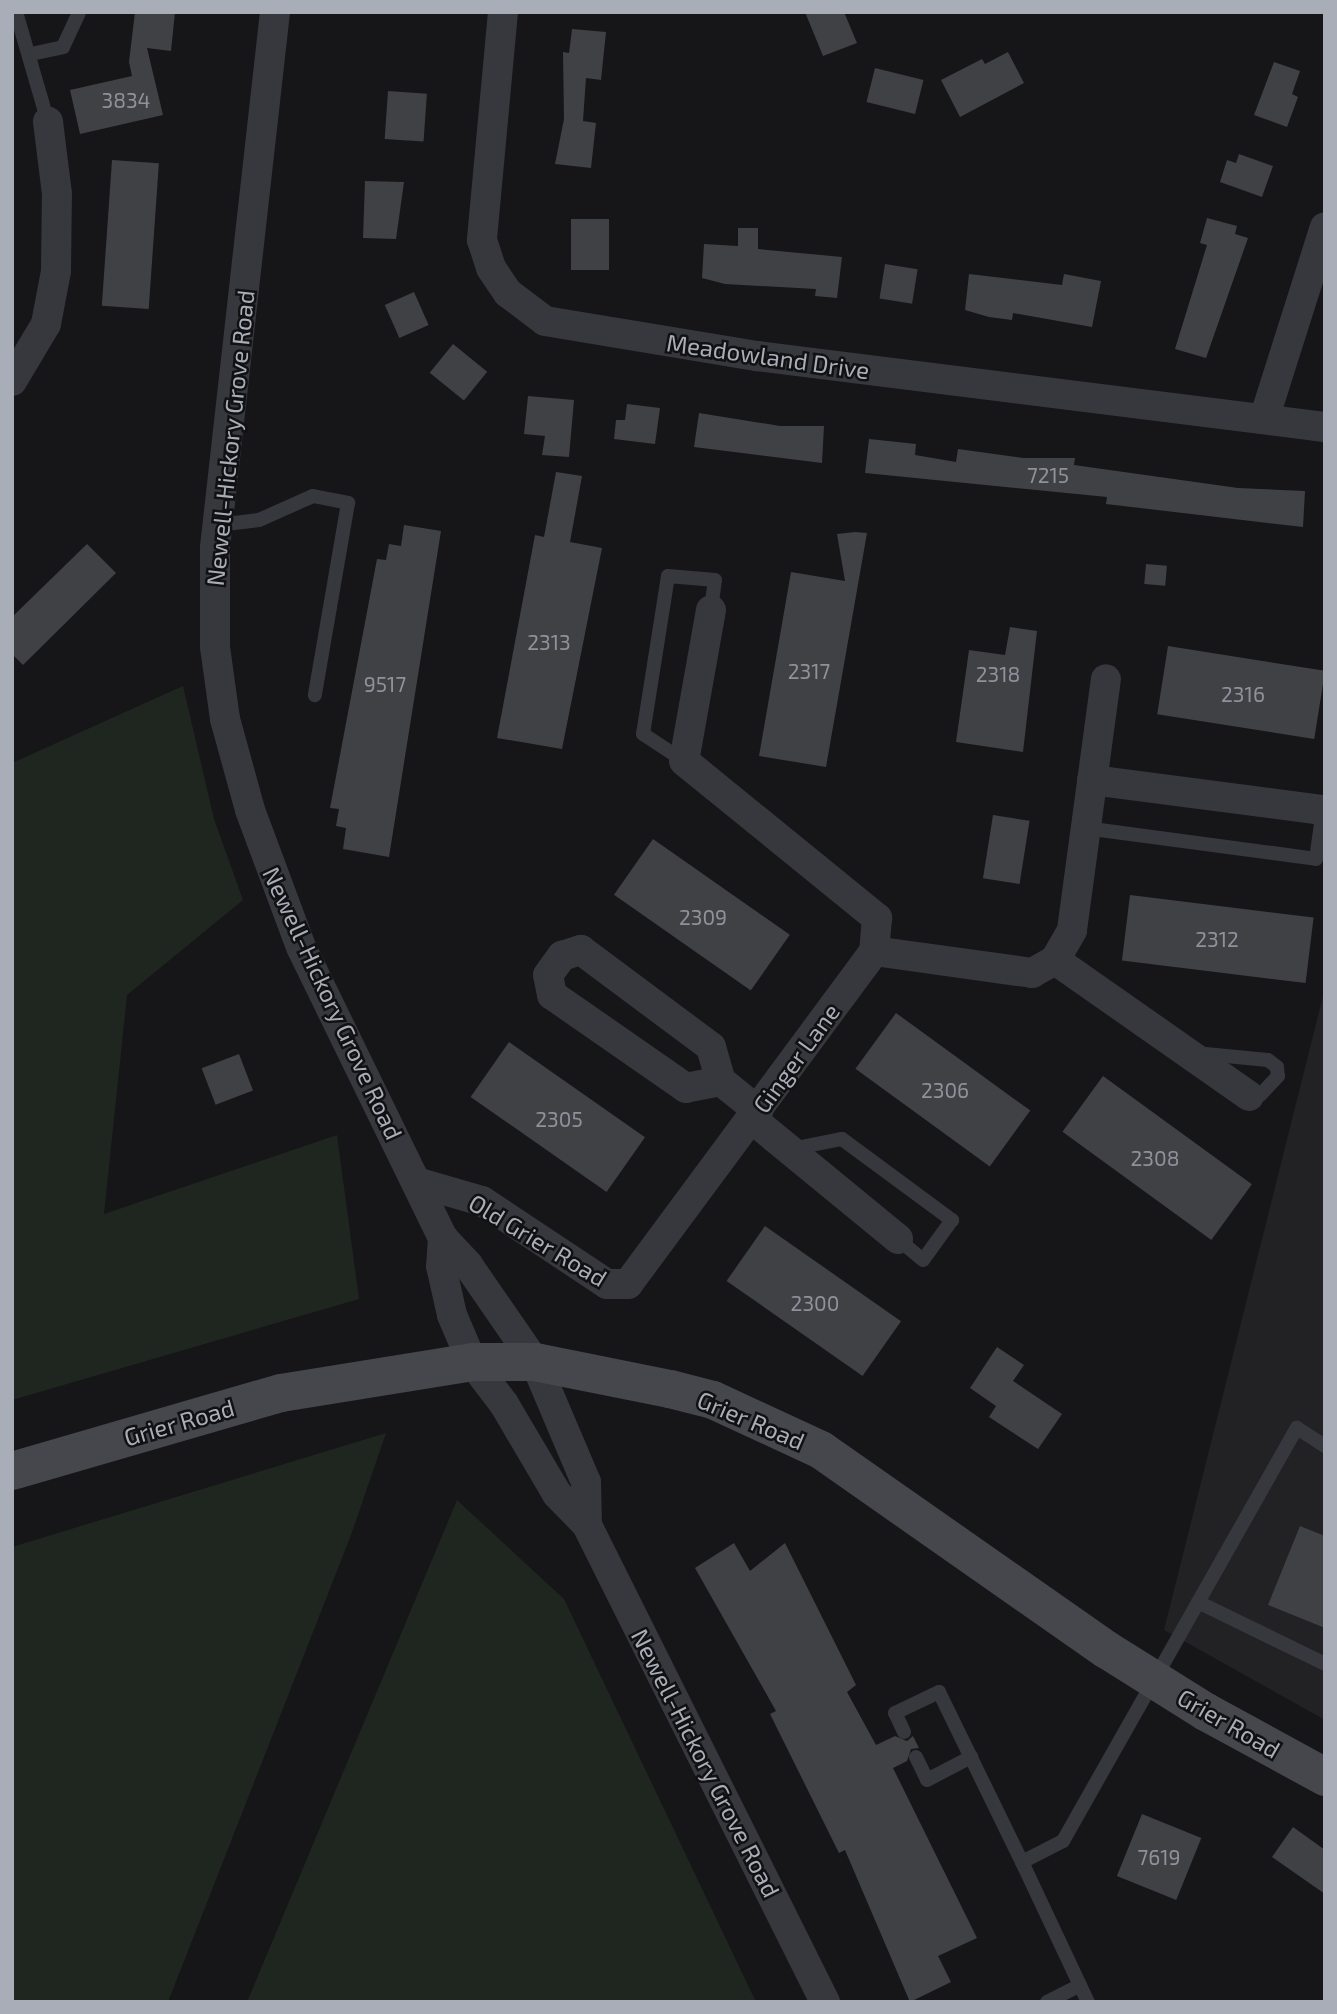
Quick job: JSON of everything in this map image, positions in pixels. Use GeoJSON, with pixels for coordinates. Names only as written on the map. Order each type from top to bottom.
{"type":"FeatureCollection","features":[{"type":"Feature","properties":{"kind":"street","name":"Newell-Hickory Grove Road"},"geometry":{"type":"LineString","coordinates":[[275,12],[218,525],[214,601],[219,685],[250,810],[301,947],[443,1238],[468,1265],[535,1362],[586,1482],[587,1525]]}},
{"type":"Feature","properties":{"kind":"street","name":"Meadowland Drive"},"geometry":{"type":"LineString","coordinates":[[503,12],[482,240],[491,268],[508,293],[545,321],[757,356],[1325,427]]}},
{"type":"Feature","properties":{"kind":"street"},"geometry":{"type":"LineString","coordinates":[[12,381],[46,324],[57,271],[57,194],[48,122]]}},
{"type":"Feature","properties":{"kind":"street"},"geometry":{"type":"LineString","coordinates":[[1264,419],[1325,227]]}},
{"type":"Feature","properties":{"kind":"street"},"geometry":{"type":"LineString","coordinates":[[711,610],[684,761],[877,918],[874,951],[1044,966],[1186,1052],[1249,1096]]}},
{"type":"Feature","properties":{"kind":"street"},"geometry":{"type":"LineString","coordinates":[[1044,966],[1072,930],[1106,679]]}},
{"type":"Feature","properties":{"kind":"street"},"geometry":{"type":"LineString","coordinates":[[1092,780],[1323,810]]}},
{"type":"Feature","properties":{"kind":"street"},"geometry":{"type":"LineString","coordinates":[[721,1081],[686,1088],[552,995],[548,975],[562,956],[581,950],[711,1047],[721,1081],[789,1150],[898,1239]]}},
{"type":"Feature","properties":{"kind":"street","name":"Ginger Lane"},"geometry":{"type":"LineString","coordinates":[[619,1287],[637,1278],[874,951]]}},
{"type":"Feature","properties":{"kind":"street","name":"Old Grier Road"},"geometry":{"type":"LineString","coordinates":[[416,1182],[482,1200],[607,1284],[619,1287]]}},
{"type":"Feature","properties":{"kind":"street","name":"Newell-Hickory Grove Road"},"geometry":{"type":"LineString","coordinates":[[443,1238],[441,1266],[449,1304],[472,1362],[510,1414],[557,1493],[587,1525],[825,2002]]}},
{"type":"Feature","properties":{"kind":"street","name":"Grier Road"},"geometry":{"type":"LineString","coordinates":[[12,1471],[281,1393],[472,1362],[535,1362],[713,1400],[821,1451],[1154,1680],[1325,1777]]}},
{"type":"Feature","properties":{"kind":"lane"},"geometry":{"type":"LineString","coordinates":[[16,12],[31,54],[48,122]]}},
{"type":"Feature","properties":{"kind":"lane"},"geometry":{"type":"LineString","coordinates":[[31,54],[62,47],[79,12]]}},
{"type":"Feature","properties":{"kind":"lane"},"geometry":{"type":"LineString","coordinates":[[218,525],[260,520],[313,496],[348,503],[316,695]]}},
{"type":"Feature","properties":{"kind":"lane"},"geometry":{"type":"LineString","coordinates":[[684,761],[643,734],[668,576],[715,580],[711,610]]}},
{"type":"Feature","properties":{"kind":"lane"},"geometry":{"type":"LineString","coordinates":[[1086,828],[1316,859],[1323,810]]}},
{"type":"Feature","properties":{"kind":"lane"},"geometry":{"type":"LineString","coordinates":[[1186,1052],[1268,1060],[1277,1067],[1278,1076],[1260,1095],[1249,1096]]}},
{"type":"Feature","properties":{"kind":"lane"},"geometry":{"type":"LineString","coordinates":[[789,1150],[842,1139],[952,1220],[923,1260],[898,1239]]}},
{"type":"Feature","properties":{"kind":"lane"},"geometry":{"type":"LineString","coordinates":[[1022,1862],[1063,1841],[1297,1427],[1325,1446]]}},
{"type":"Feature","properties":{"kind":"lane"},"geometry":{"type":"LineString","coordinates":[[1198,1602],[1325,1664]]}},
{"type":"Feature","properties":{"kind":"lane"},"geometry":{"type":"LineString","coordinates":[[904,1732],[895,1713],[939,1692],[1088,2002]]}},
{"type":"Feature","properties":{"kind":"lane"},"geometry":{"type":"LineString","coordinates":[[916,1757],[927,1780],[971,1757]]}},
{"type":"Feature","properties":{"kind":"lane"},"geometry":{"type":"LineString","coordinates":[[1047,2002],[1080,1985]]}},
{"type":"Feature","properties":{"kind":"shaded area"},"geometry":{"type":"Polygon","coordinates":[[[183,686],[214,819],[243,900],[127,995],[104,1214],[337,1135],[359,1299],[12,1400],[12,763],[183,686]]]}},
{"type":"Feature","properties":{"kind":"shaded area"},"geometry":{"type":"Polygon","coordinates":[[[1325,988],[1325,1720],[1164,1630],[1325,988]]]}},
{"type":"Feature","properties":{"kind":"shaded area"},"geometry":{"type":"Polygon","coordinates":[[[386,1433],[351,1535],[168,2002],[12,2002],[12,1547],[386,1433]]]}},
{"type":"Feature","properties":{"kind":"shaded area"},"geometry":{"type":"Polygon","coordinates":[[[457,1500],[564,1599],[756,2002],[247,2002],[457,1500]]]}},
{"type":"Feature","properties":{"kind":"building"},"geometry":{"type":"Polygon","coordinates":[[[135,12],[175,12],[171,51],[147,48],[163,115],[80,134],[70,90],[132,76],[129,62],[135,12]]]}},
{"type":"Feature","properties":{"kind":"building"},"geometry":{"type":"Polygon","coordinates":[[[805,12],[844,12],[857,43],[823,56],[805,12]]]}},
{"type":"Feature","properties":{"kind":"building"},"geometry":{"type":"Polygon","coordinates":[[[572,29],[606,32],[601,80],[586,78],[583,121],[596,123],[591,168],[555,164],[564,119],[563,52],[569,53],[572,29]]]}},
{"type":"Feature","properties":{"kind":"building"},"geometry":{"type":"Polygon","coordinates":[[[1008,52],[1024,83],[960,117],[941,80],[982,59],[985,64],[1008,52]]]}},
{"type":"Feature","properties":{"kind":"building"},"geometry":{"type":"Polygon","coordinates":[[[1274,62],[1300,71],[1292,94],[1298,97],[1287,127],[1254,115],[1274,62]]]}},
{"type":"Feature","properties":{"kind":"building"},"geometry":{"type":"Polygon","coordinates":[[[875,68],[924,80],[915,114],[867,102],[875,68]]]}},
{"type":"Feature","properties":{"kind":"building"},"geometry":{"type":"Polygon","coordinates":[[[388,91],[427,94],[424,142],[385,139],[388,91]]]}},
{"type":"Feature","properties":{"kind":"building"},"geometry":{"type":"Polygon","coordinates":[[[1239,154],[1273,166],[1262,197],[1220,182],[1227,160],[1236,163],[1239,154]]]}},
{"type":"Feature","properties":{"kind":"building"},"geometry":{"type":"Polygon","coordinates":[[[112,160],[159,163],[149,309],[102,306],[112,160]]]}},
{"type":"Feature","properties":{"kind":"building"},"geometry":{"type":"Polygon","coordinates":[[[365,181],[404,182],[396,239],[363,238],[365,181]]]}},
{"type":"Feature","properties":{"kind":"building"},"geometry":{"type":"Polygon","coordinates":[[[1207,218],[1237,226],[1235,234],[1248,238],[1206,358],[1175,349],[1207,245],[1200,243],[1207,218]]]}},
{"type":"Feature","properties":{"kind":"building"},"geometry":{"type":"Polygon","coordinates":[[[571,219],[609,219],[609,270],[571,270],[571,219]]]}},
{"type":"Feature","properties":{"kind":"building"},"geometry":{"type":"Polygon","coordinates":[[[738,228],[758,228],[758,249],[842,257],[837,298],[815,296],[816,289],[725,284],[702,278],[704,244],[738,246],[738,228]]]}},
{"type":"Feature","properties":{"kind":"building"},"geometry":{"type":"Polygon","coordinates":[[[885,264],[918,269],[912,304],[880,299],[885,264]]]}},
{"type":"Feature","properties":{"kind":"building"},"geometry":{"type":"Polygon","coordinates":[[[969,274],[1062,285],[1064,274],[1101,281],[1092,327],[1013,313],[1012,320],[989,317],[965,310],[969,274]]]}},
{"type":"Feature","properties":{"kind":"building"},"geometry":{"type":"Polygon","coordinates":[[[414,292],[429,325],[399,338],[385,305],[414,292]]]}},
{"type":"Feature","properties":{"kind":"building"},"geometry":{"type":"Polygon","coordinates":[[[453,344],[487,372],[464,400],[430,373],[453,344]]]}},
{"type":"Feature","properties":{"kind":"building"},"geometry":{"type":"Polygon","coordinates":[[[528,396],[574,400],[569,457],[542,455],[545,436],[524,434],[528,396]]]}},
{"type":"Feature","properties":{"kind":"building"},"geometry":{"type":"Polygon","coordinates":[[[627,404],[660,408],[655,444],[614,439],[616,420],[625,420],[627,404]]]}},
{"type":"Feature","properties":{"kind":"building"},"geometry":{"type":"Polygon","coordinates":[[[699,413],[780,426],[824,426],[822,463],[694,447],[699,413]]]}},
{"type":"Feature","properties":{"kind":"building"},"geometry":{"type":"Polygon","coordinates":[[[869,439],[916,444],[915,455],[956,462],[958,449],[1024,458],[1075,458],[1074,465],[1238,488],[1305,491],[1303,527],[1106,504],[1107,497],[865,473],[869,439]]]}},
{"type":"Feature","properties":{"kind":"building"},"geometry":{"type":"Polygon","coordinates":[[[556,472],[582,476],[570,542],[602,548],[562,749],[497,738],[535,535],[544,537],[556,472]]]}},
{"type":"Feature","properties":{"kind":"building"},"geometry":{"type":"Polygon","coordinates":[[[404,525],[441,531],[389,857],[343,849],[346,828],[336,826],[339,809],[330,808],[377,559],[386,560],[389,544],[401,546],[404,525]]]}},
{"type":"Feature","properties":{"kind":"building"},"geometry":{"type":"Polygon","coordinates":[[[867,533],[826,767],[759,756],[791,572],[845,581],[837,534],[867,533]]]}},
{"type":"Feature","properties":{"kind":"building"},"geometry":{"type":"Polygon","coordinates":[[[87,544],[116,573],[23,665],[12,654],[12,617],[87,544]]]}},
{"type":"Feature","properties":{"kind":"building"},"geometry":{"type":"Polygon","coordinates":[[[1146,564],[1167,566],[1165,586],[1144,584],[1146,564]]]}},
{"type":"Feature","properties":{"kind":"building"},"geometry":{"type":"Polygon","coordinates":[[[1010,627],[1037,631],[1023,752],[956,742],[969,650],[1005,655],[1010,627]]]}},
{"type":"Feature","properties":{"kind":"building"},"geometry":{"type":"Polygon","coordinates":[[[1168,646],[1325,671],[1314,739],[1157,714],[1168,646]]]}},
{"type":"Feature","properties":{"kind":"building"},"geometry":{"type":"Polygon","coordinates":[[[993,815],[1030,821],[1020,884],[983,878],[993,815]]]}},
{"type":"Feature","properties":{"kind":"building"},"geometry":{"type":"Polygon","coordinates":[[[653,839],[790,935],[751,990],[614,895],[653,839]]]}},
{"type":"Feature","properties":{"kind":"building"},"geometry":{"type":"Polygon","coordinates":[[[1130,895],[1314,918],[1306,983],[1122,961],[1130,895]]]}},
{"type":"Feature","properties":{"kind":"building"},"geometry":{"type":"Polygon","coordinates":[[[896,1013],[1030,1111],[990,1166],[855,1069],[896,1013]]]}},
{"type":"Feature","properties":{"kind":"building"},"geometry":{"type":"Polygon","coordinates":[[[509,1042],[645,1137],[607,1192],[471,1097],[509,1042]]]}},
{"type":"Feature","properties":{"kind":"building"},"geometry":{"type":"Polygon","coordinates":[[[239,1054],[253,1090],[216,1105],[202,1068],[239,1054]]]}},
{"type":"Feature","properties":{"kind":"building"},"geometry":{"type":"Polygon","coordinates":[[[1103,1076],[1252,1184],[1211,1240],[1062,1132],[1103,1076]]]}},
{"type":"Feature","properties":{"kind":"building"},"geometry":{"type":"Polygon","coordinates":[[[765,1226],[901,1321],[863,1376],[727,1281],[765,1226]]]}},
{"type":"Feature","properties":{"kind":"building"},"geometry":{"type":"Polygon","coordinates":[[[997,1347],[1024,1365],[1013,1381],[1062,1414],[1038,1449],[989,1417],[996,1406],[970,1388],[997,1347]]]}},
{"type":"Feature","properties":{"kind":"building"},"geometry":{"type":"Polygon","coordinates":[[[1300,1526],[1325,1536],[1325,1628],[1268,1605],[1300,1526]]]}},
{"type":"Feature","properties":{"kind":"building"},"geometry":{"type":"Polygon","coordinates":[[[734,1543],[750,1571],[785,1543],[856,1685],[847,1692],[876,1745],[895,1736],[907,1741],[913,1736],[919,1748],[911,1749],[907,1761],[893,1768],[977,1938],[938,1956],[951,1982],[910,2002],[845,1850],[839,1853],[770,1714],[776,1711],[695,1568],[734,1543]]]}},
{"type":"Feature","properties":{"kind":"building"},"geometry":{"type":"Polygon","coordinates":[[[1142,1814],[1201,1838],[1176,1900],[1117,1876],[1142,1814]]]}},
{"type":"Feature","properties":{"kind":"building"},"geometry":{"type":"Polygon","coordinates":[[[1293,1827],[1325,1850],[1325,1894],[1272,1857],[1293,1827]]]}}]}
